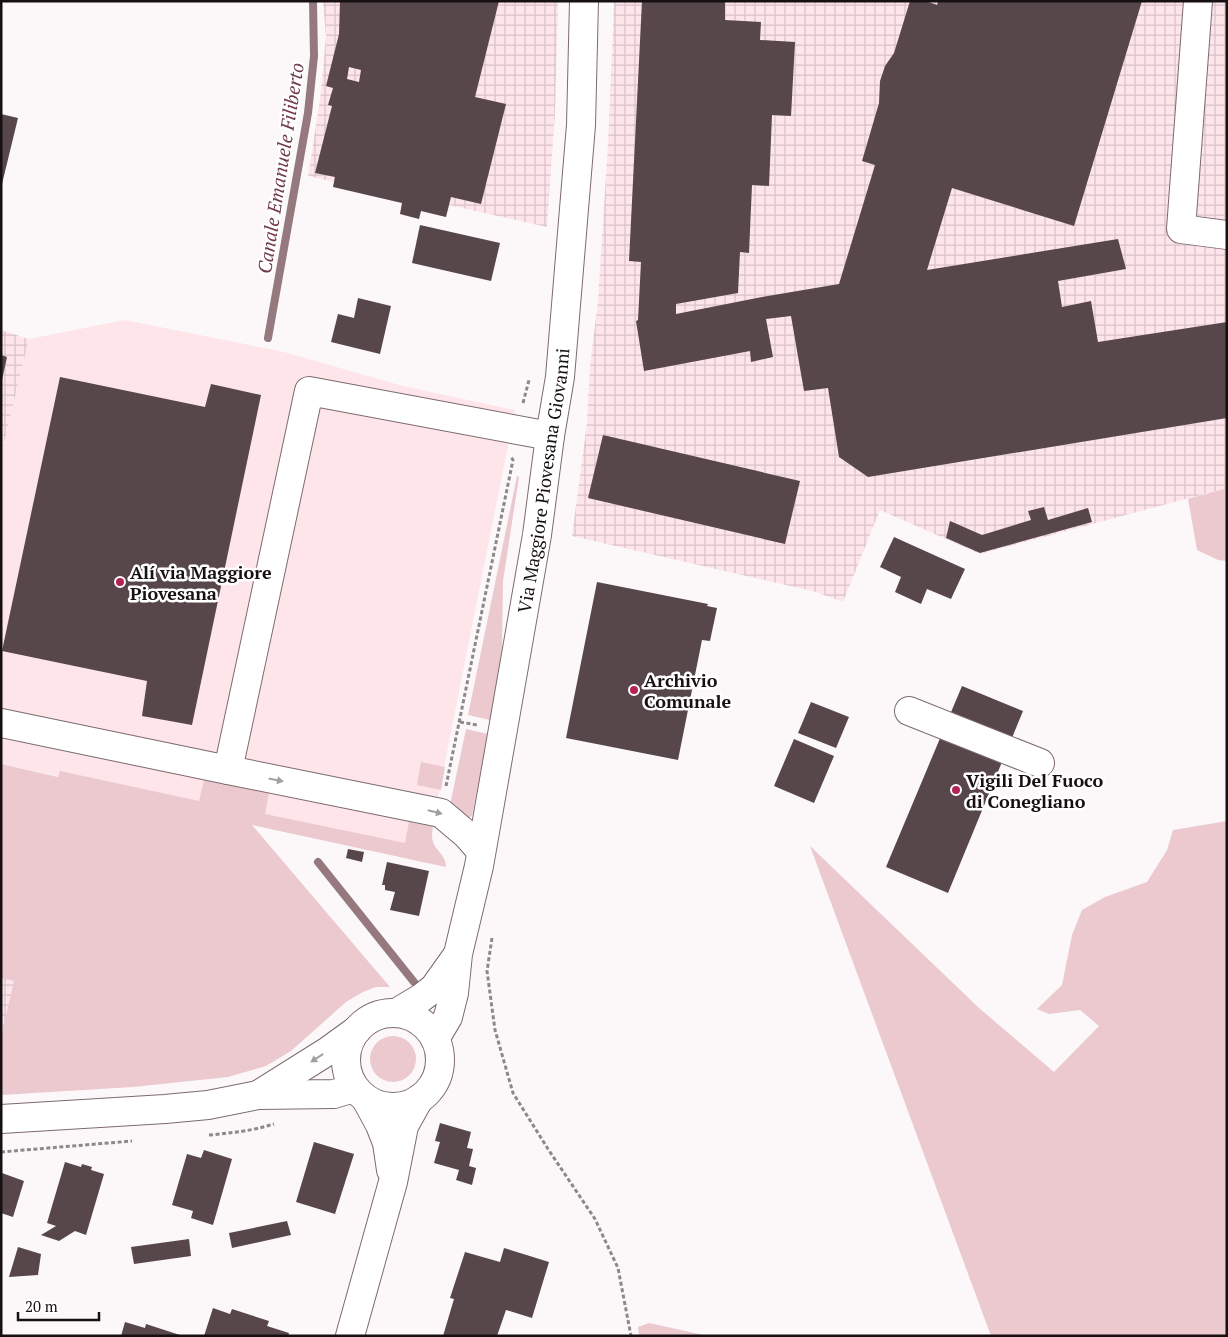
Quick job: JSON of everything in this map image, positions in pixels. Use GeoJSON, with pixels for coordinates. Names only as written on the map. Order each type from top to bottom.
{"type":"FeatureCollection","features":[{"type":"Feature","properties":{"kind":"street","name":"Via Maggiore Piovesana Giovanni"},"geometry":{"type":"LineString","coordinates":[[435,1039],[448,1017],[454,992],[458,954],[481,851],[537,534],[560,377],[581,125],[584,1]]}},
{"type":"Feature","properties":{"kind":"street"},"geometry":{"type":"LineString","coordinates":[[1198,1],[1181,229],[1227,235]]}},
{"type":"Feature","properties":{"kind":"street"},"geometry":{"type":"LineString","coordinates":[[228,770],[309,391],[550,436]]}},
{"type":"Feature","properties":{"kind":"street"},"geometry":{"type":"LineString","coordinates":[[909,711],[1040,763]]}},
{"type":"Feature","properties":{"kind":"street"},"geometry":{"type":"LineString","coordinates":[[1,723],[441,813],[467,835],[481,851]]}},
{"type":"Feature","properties":{"kind":"street","name":"Via Maggiore Piovesana Giovanni"},"geometry":{"type":"LineString","coordinates":[[396,1012],[434,988],[458,954]]}},
{"type":"Feature","properties":{"kind":"street"},"geometry":{"type":"LineString","coordinates":[[1,1119],[208,1105],[258,1095],[360,1093],[377,1105],[401,1106],[414,1102],[425,1095],[434,1084],[439,1070],[440,1056],[430,1030],[421,1022],[409,1015],[396,1012],[381,1014],[368,1020],[328,1051],[258,1095]]}},
{"type":"Feature","properties":{"kind":"street"},"geometry":{"type":"LineString","coordinates":[[356,1030],[348,1044],[346,1058],[348,1075],[380,1125],[387,1143],[393,1182]]}},
{"type":"Feature","properties":{"kind":"street"},"geometry":{"type":"LineString","coordinates":[[350,1336],[393,1182],[404,1126],[419,1099]]}},
{"type":"Feature","properties":{"kind":"path"},"geometry":{"type":"LineString","coordinates":[[446,787],[513,460],[508,454]]}},
{"type":"Feature","properties":{"kind":"path"},"geometry":{"type":"LineString","coordinates":[[493,932],[487,971],[495,1030],[513,1093],[595,1219],[618,1268],[631,1336]]}},
{"type":"Feature","properties":{"kind":"shaded area"},"geometry":{"type":"Polygon","coordinates":[[[323,1],[558,1],[555,113],[547,227],[449,205],[446,217],[421,211],[419,219],[400,214],[402,203],[333,187],[334,182],[308,176],[320,100],[326,37],[323,1]]]}},
{"type":"Feature","properties":{"kind":"shaded area"},"geometry":{"type":"Polygon","coordinates":[[[614,1],[1227,1],[1227,488],[980,554],[880,510],[843,602],[816,592],[572,536],[587,423],[590,366],[598,301],[608,144],[614,1]]]}},
{"type":"Feature","properties":{"kind":"shaded area"},"geometry":{"type":"Polygon","coordinates":[[[125,320],[284,352],[403,386],[515,410],[425,863],[243,816],[1,764],[1,455],[29,339],[125,320]]]}},
{"type":"Feature","properties":{"kind":"shaded area"},"geometry":{"type":"Polygon","coordinates":[[[1,330],[29,339],[1,455],[1,330]]]}},
{"type":"Feature","properties":{"kind":"shaded area"},"geometry":{"type":"Polygon","coordinates":[[[517,476],[519,477],[503,581],[502,646],[499,675],[490,720],[468,715],[517,476]]]}},
{"type":"Feature","properties":{"kind":"shaded area"},"geometry":{"type":"Polygon","coordinates":[[[1227,488],[1227,561],[1218,560],[1197,550],[1188,499],[1227,488]]]}},
{"type":"Feature","properties":{"kind":"shaded area"},"geometry":{"type":"Polygon","coordinates":[[[466,729],[488,734],[472,816],[467,818],[450,805],[466,729]]]}},
{"type":"Feature","properties":{"kind":"shaded area"},"geometry":{"type":"Polygon","coordinates":[[[421,762],[445,767],[441,790],[417,785],[421,762]]]}},
{"type":"Feature","properties":{"kind":"shaded area"},"geometry":{"type":"Polygon","coordinates":[[[1,764],[58,777],[60,771],[199,801],[204,780],[269,793],[265,814],[405,843],[409,822],[433,827],[433,841],[443,856],[446,867],[252,825],[390,987],[376,987],[346,1002],[291,1051],[266,1066],[228,1077],[133,1087],[1,1095],[1,1037],[14,981],[1,978],[1,764]]]}},
{"type":"Feature","properties":{"kind":"shaded area"},"geometry":{"type":"Polygon","coordinates":[[[1227,821],[1227,1336],[991,1336],[810,846],[979,1008],[1054,1072],[1099,1026],[1080,1010],[1049,1014],[1037,1009],[1062,985],[1072,935],[1082,910],[1105,897],[1147,882],[1167,850],[1173,830],[1227,821]]]}},
{"type":"Feature","properties":{"kind":"shaded area"},"geometry":{"type":"Polygon","coordinates":[[[1,978],[15,981],[1,1037],[1,978]]]}},
{"type":"Feature","properties":{"kind":"shaded area"},"geometry":{"type":"Polygon","coordinates":[[[398,1036],[402,1037],[412,1046],[415,1050],[415,1068],[406,1078],[398,1082],[388,1082],[380,1078],[371,1068],[370,1054],[374,1046],[384,1037],[398,1036]]]}},
{"type":"Feature","properties":{"kind":"shaded area"},"geometry":{"type":"Polygon","coordinates":[[[649,1323],[708,1336],[639,1336],[638,1327],[649,1323]]]}},
{"type":"Feature","properties":{"kind":"building"},"geometry":{"type":"Polygon","coordinates":[[[340,1],[499,1],[475,97],[506,104],[481,204],[451,197],[446,217],[421,211],[419,219],[400,214],[402,203],[333,187],[335,177],[315,173],[332,106],[328,105],[333,88],[326,86],[339,34],[340,1]],[[349,67],[347,79],[359,82],[361,70],[349,67]]]}},
{"type":"Feature","properties":{"kind":"building"},"geometry":{"type":"Polygon","coordinates":[[[642,1],[725,1],[725,20],[761,22],[760,40],[795,42],[791,116],[772,115],[769,186],[752,185],[749,253],[740,252],[738,293],[676,304],[676,314],[839,284],[875,165],[862,161],[879,103],[880,81],[885,66],[894,53],[910,1],[926,1],[937,5],[938,1],[1142,1],[1074,226],[952,188],[927,270],[1118,239],[1126,269],[1058,281],[1062,307],[1091,301],[1098,342],[1227,322],[1227,418],[868,477],[839,457],[828,388],[804,391],[791,316],[766,319],[773,357],[751,362],[750,351],[644,371],[636,321],[638,320],[641,262],[629,261],[642,1]]]}},
{"type":"Feature","properties":{"kind":"building"},"geometry":{"type":"Polygon","coordinates":[[[1,114],[18,118],[2,184],[1,184],[1,114]]]}},
{"type":"Feature","properties":{"kind":"building"},"geometry":{"type":"Polygon","coordinates":[[[420,225],[500,243],[491,281],[412,263],[420,225]]]}},
{"type":"Feature","properties":{"kind":"building"},"geometry":{"type":"Polygon","coordinates":[[[358,298],[391,306],[380,354],[331,342],[338,314],[354,318],[358,298]]]}},
{"type":"Feature","properties":{"kind":"building"},"geometry":{"type":"Polygon","coordinates":[[[1,355],[7,357],[2,380],[1,380],[1,355]]]}},
{"type":"Feature","properties":{"kind":"building","name":"Alí via Maggiore Piovesana"},"geometry":{"type":"Polygon","coordinates":[[[60,377],[205,407],[211,384],[261,395],[192,725],[142,716],[147,681],[2,651],[60,377]]]}},
{"type":"Feature","properties":{"kind":"building"},"geometry":{"type":"Polygon","coordinates":[[[603,435],[800,481],[785,544],[588,498],[603,435]]]}},
{"type":"Feature","properties":{"kind":"building"},"geometry":{"type":"Polygon","coordinates":[[[1044,507],[1048,520],[1088,508],[1092,522],[980,553],[946,538],[950,521],[982,535],[1031,520],[1028,511],[1044,507]]]}},
{"type":"Feature","properties":{"kind":"building"},"geometry":{"type":"Polygon","coordinates":[[[894,537],[965,569],[951,599],[927,589],[921,604],[895,592],[901,577],[880,567],[894,537]]]}},
{"type":"Feature","properties":{"kind":"building","name":"Archivio Comunale"},"geometry":{"type":"Polygon","coordinates":[[[597,582],[708,604],[707,606],[717,608],[710,641],[702,640],[678,760],[566,738],[597,582]]]}},
{"type":"Feature","properties":{"kind":"building"},"geometry":{"type":"Polygon","coordinates":[[[962,686],[1023,711],[948,893],[886,867],[962,686]]]}},
{"type":"Feature","properties":{"kind":"building"},"geometry":{"type":"Polygon","coordinates":[[[811,702],[849,717],[836,748],[798,733],[811,702]]]}},
{"type":"Feature","properties":{"kind":"building"},"geometry":{"type":"Polygon","coordinates":[[[794,739],[834,756],[814,803],[774,786],[794,739]]]}},
{"type":"Feature","properties":{"kind":"building"},"geometry":{"type":"Polygon","coordinates":[[[348,849],[364,852],[362,862],[346,858],[348,849]]]}},
{"type":"Feature","properties":{"kind":"building"},"geometry":{"type":"Polygon","coordinates":[[[387,862],[429,871],[419,916],[390,910],[395,892],[385,890],[385,885],[382,885],[387,862]]]}},
{"type":"Feature","properties":{"kind":"building"},"geometry":{"type":"Polygon","coordinates":[[[440,1123],[471,1132],[467,1148],[473,1149],[469,1166],[476,1168],[472,1185],[456,1180],[459,1170],[434,1163],[440,1142],[435,1141],[440,1123]]]}},
{"type":"Feature","properties":{"kind":"building"},"geometry":{"type":"Polygon","coordinates":[[[314,1142],[354,1154],[335,1214],[296,1202],[314,1142]]]}},
{"type":"Feature","properties":{"kind":"building"},"geometry":{"type":"Polygon","coordinates":[[[204,1150],[232,1159],[213,1225],[191,1218],[193,1211],[172,1205],[187,1154],[201,1158],[204,1150]]]}},
{"type":"Feature","properties":{"kind":"building"},"geometry":{"type":"Polygon","coordinates":[[[65,1162],[81,1167],[82,1164],[92,1167],[91,1170],[104,1174],[86,1235],[75,1231],[59,1241],[41,1235],[56,1226],[47,1223],[65,1162]]]}},
{"type":"Feature","properties":{"kind":"building"},"geometry":{"type":"Polygon","coordinates":[[[2,1173],[24,1181],[13,1217],[1,1213],[2,1173]]]}},
{"type":"Feature","properties":{"kind":"building"},"geometry":{"type":"Polygon","coordinates":[[[287,1221],[291,1235],[232,1248],[229,1233],[287,1221]]]}},
{"type":"Feature","properties":{"kind":"building"},"geometry":{"type":"Polygon","coordinates":[[[189,1239],[191,1256],[134,1264],[131,1247],[189,1239]]]}},
{"type":"Feature","properties":{"kind":"building"},"geometry":{"type":"Polygon","coordinates":[[[18,1247],[41,1254],[38,1275],[9,1277],[18,1247]]]}},
{"type":"Feature","properties":{"kind":"building"},"geometry":{"type":"Polygon","coordinates":[[[504,1248],[549,1262],[532,1318],[506,1310],[497,1336],[443,1336],[454,1299],[450,1298],[465,1252],[500,1262],[504,1248]]]}},
{"type":"Feature","properties":{"kind":"building"},"geometry":{"type":"Polygon","coordinates":[[[213,1308],[230,1314],[232,1309],[269,1321],[267,1326],[289,1333],[288,1336],[204,1336],[213,1308]]]}},
{"type":"Feature","properties":{"kind":"building"},"geometry":{"type":"Polygon","coordinates":[[[125,1322],[145,1328],[146,1324],[183,1336],[121,1336],[125,1322]]]}},
{"type":"Feature","properties":{"kind":"waterway","name":"Canale Emanuele Filiberto"},"geometry":{"type":"LineString","coordinates":[[268,338],[308,113],[314,56],[313,1]]}},
{"type":"Feature","properties":{"kind":"waterway","name":"Canale Emanuele Filiberto"},"geometry":{"type":"LineString","coordinates":[[318,862],[414,982]]}},
{"type":"Feature","properties":{"kind":"place","name":"Alí via Maggiore Piovesana"},"geometry":{"type":"Point","coordinates":[120,582]}},
{"type":"Feature","properties":{"kind":"place","name":"Archivio Comunale"},"geometry":{"type":"Point","coordinates":[634,690]}},
{"type":"Feature","properties":{"kind":"place","name":"Vigili Del Fuoco di Conegliano"},"geometry":{"type":"Point","coordinates":[956,790]}}]}
